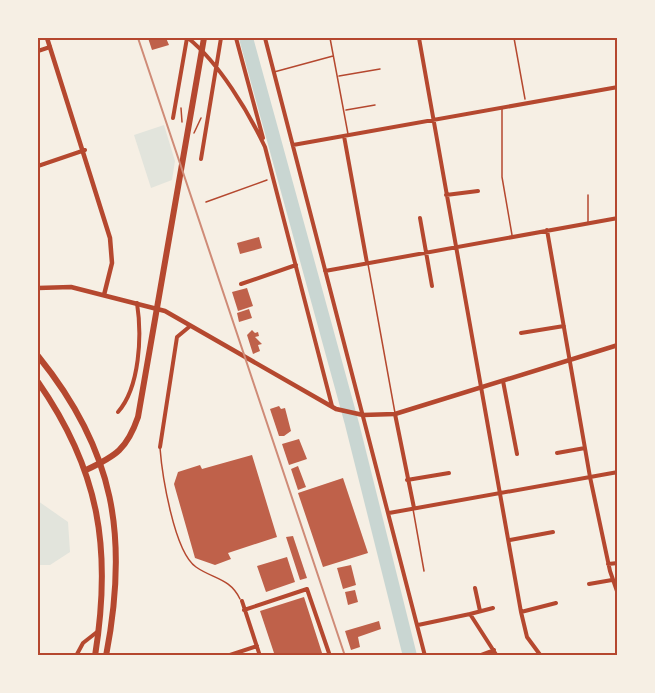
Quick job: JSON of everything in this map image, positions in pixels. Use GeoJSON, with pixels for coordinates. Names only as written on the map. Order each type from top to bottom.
{"type":"FeatureCollection","features":[{"type":"Feature","properties":{"kind":"main road"},"geometry":{"type":"LineString","coordinates":[[86,470],[119,452],[134,428],[155,329],[204,38]]}},
{"type":"Feature","properties":{"kind":"main road"},"geometry":{"type":"LineString","coordinates":[[38,356],[76,411],[100,464],[112,507],[118,556],[114,607],[106,656]]}},
{"type":"Feature","properties":{"kind":"main road"},"geometry":{"type":"LineString","coordinates":[[38,382],[70,434],[86,470],[101,531],[103,578],[95,656]]}},
{"type":"Feature","properties":{"kind":"street"},"geometry":{"type":"LineString","coordinates":[[47,38],[85,150],[112,250],[111,273],[104,295]]}},
{"type":"Feature","properties":{"kind":"street"},"geometry":{"type":"LineString","coordinates":[[188,38],[215,69],[253,121],[265,147]]}},
{"type":"Feature","properties":{"kind":"street"},"geometry":{"type":"LineString","coordinates":[[173,118],[188,38]]}},
{"type":"Feature","properties":{"kind":"street"},"geometry":{"type":"LineString","coordinates":[[201,159],[221,38]]}},
{"type":"Feature","properties":{"kind":"street"},"geometry":{"type":"LineString","coordinates":[[237,38],[334,408]]}},
{"type":"Feature","properties":{"kind":"street"},"geometry":{"type":"LineString","coordinates":[[265,38],[425,656]]}},
{"type":"Feature","properties":{"kind":"street"},"geometry":{"type":"LineString","coordinates":[[418,38],[521,612],[527,636],[541,656]]}},
{"type":"Feature","properties":{"kind":"street"},"geometry":{"type":"LineString","coordinates":[[38,51],[50,47]]}},
{"type":"Feature","properties":{"kind":"street"},"geometry":{"type":"LineString","coordinates":[[293,145],[618,87]]}},
{"type":"Feature","properties":{"kind":"street"},"geometry":{"type":"LineString","coordinates":[[346,135],[368,263]]}},
{"type":"Feature","properties":{"kind":"street"},"geometry":{"type":"LineString","coordinates":[[38,166],[85,150]]}},
{"type":"Feature","properties":{"kind":"street"},"geometry":{"type":"LineString","coordinates":[[446,195],[478,191]]}},
{"type":"Feature","properties":{"kind":"street"},"geometry":{"type":"LineString","coordinates":[[420,218],[432,286]]}},
{"type":"Feature","properties":{"kind":"street"},"geometry":{"type":"LineString","coordinates":[[325,271],[618,218]]}},
{"type":"Feature","properties":{"kind":"street"},"geometry":{"type":"LineString","coordinates":[[548,230],[590,477],[608,564],[618,594]]}},
{"type":"Feature","properties":{"kind":"street"},"geometry":{"type":"LineString","coordinates":[[241,284],[296,265]]}},
{"type":"Feature","properties":{"kind":"street"},"geometry":{"type":"LineString","coordinates":[[38,288],[59,286],[165,311],[189,327],[334,408],[362,415],[395,414],[618,345]]}},
{"type":"Feature","properties":{"kind":"street"},"geometry":{"type":"LineString","coordinates":[[118,412],[130,395],[140,337],[137,303]]}},
{"type":"Feature","properties":{"kind":"street"},"geometry":{"type":"LineString","coordinates":[[521,333],[564,326]]}},
{"type":"Feature","properties":{"kind":"street"},"geometry":{"type":"LineString","coordinates":[[160,447],[177,337],[189,327]]}},
{"type":"Feature","properties":{"kind":"street"},"geometry":{"type":"LineString","coordinates":[[503,381],[517,454]]}},
{"type":"Feature","properties":{"kind":"street"},"geometry":{"type":"LineString","coordinates":[[395,414],[413,508]]}},
{"type":"Feature","properties":{"kind":"street"},"geometry":{"type":"LineString","coordinates":[[557,453],[585,448]]}},
{"type":"Feature","properties":{"kind":"street"},"geometry":{"type":"LineString","coordinates":[[388,513],[618,472]]}},
{"type":"Feature","properties":{"kind":"street"},"geometry":{"type":"LineString","coordinates":[[407,480],[449,473]]}},
{"type":"Feature","properties":{"kind":"street"},"geometry":{"type":"LineString","coordinates":[[509,540],[553,532]]}},
{"type":"Feature","properties":{"kind":"street"},"geometry":{"type":"LineString","coordinates":[[608,564],[618,563]]}},
{"type":"Feature","properties":{"kind":"street"},"geometry":{"type":"LineString","coordinates":[[589,584],[612,580]]}},
{"type":"Feature","properties":{"kind":"street"},"geometry":{"type":"LineString","coordinates":[[475,588],[480,611]]}},
{"type":"Feature","properties":{"kind":"street"},"geometry":{"type":"LineString","coordinates":[[244,610],[307,589],[330,656]]}},
{"type":"Feature","properties":{"kind":"street"},"geometry":{"type":"LineString","coordinates":[[242,602],[260,656]]}},
{"type":"Feature","properties":{"kind":"street"},"geometry":{"type":"LineString","coordinates":[[521,612],[556,603]]}},
{"type":"Feature","properties":{"kind":"street"},"geometry":{"type":"LineString","coordinates":[[418,625],[493,608]]}},
{"type":"Feature","properties":{"kind":"street"},"geometry":{"type":"LineString","coordinates":[[470,614],[497,656]]}},
{"type":"Feature","properties":{"kind":"street"},"geometry":{"type":"LineString","coordinates":[[76,656],[83,644],[99,631]]}},
{"type":"Feature","properties":{"kind":"street"},"geometry":{"type":"LineString","coordinates":[[227,656],[257,646]]}},
{"type":"Feature","properties":{"kind":"street"},"geometry":{"type":"LineString","coordinates":[[478,656],[494,650]]}},
{"type":"Feature","properties":{"kind":"lane"},"geometry":{"type":"LineString","coordinates":[[339,38],[330,38],[344,111],[346,135]]}},
{"type":"Feature","properties":{"kind":"lane"},"geometry":{"type":"LineString","coordinates":[[273,72],[334,56]]}},
{"type":"Feature","properties":{"kind":"lane"},"geometry":{"type":"LineString","coordinates":[[338,76],[380,69]]}},
{"type":"Feature","properties":{"kind":"lane"},"geometry":{"type":"LineString","coordinates":[[344,111],[375,105]]}},
{"type":"Feature","properties":{"kind":"lane"},"geometry":{"type":"LineString","coordinates":[[502,107],[502,177],[512,237]]}},
{"type":"Feature","properties":{"kind":"lane"},"geometry":{"type":"LineString","coordinates":[[588,195],[588,223]]}},
{"type":"Feature","properties":{"kind":"lane"},"geometry":{"type":"LineString","coordinates":[[368,263],[395,414]]}},
{"type":"Feature","properties":{"kind":"lane"},"geometry":{"type":"LineString","coordinates":[[160,447],[167,502],[184,552],[195,567],[228,582],[242,602]]}},
{"type":"Feature","properties":{"kind":"lane"},"geometry":{"type":"LineString","coordinates":[[413,508],[424,571]]}},
{"type":"Feature","properties":{"kind":"path"},"geometry":{"type":"LineString","coordinates":[[514,38],[525,103]]}},
{"type":"Feature","properties":{"kind":"path"},"geometry":{"type":"LineString","coordinates":[[206,202],[273,178]]}},
{"type":"Feature","properties":{"kind":"shaded area"},"geometry":{"type":"Polygon","coordinates":[[[164,125],[175,161],[172,180],[151,188],[134,135],[164,125]]]}},
{"type":"Feature","properties":{"kind":"shaded area"},"geometry":{"type":"Polygon","coordinates":[[[38,501],[68,522],[70,552],[50,565],[38,565],[38,501]]]}},
{"type":"Feature","properties":{"kind":"building"},"geometry":{"type":"Polygon","coordinates":[[[148,38],[166,38],[169,45],[152,50],[148,38]]]}},
{"type":"Feature","properties":{"kind":"building"},"geometry":{"type":"Polygon","coordinates":[[[259,237],[262,248],[240,254],[237,243],[259,237]]]}},
{"type":"Feature","properties":{"kind":"building"},"geometry":{"type":"Polygon","coordinates":[[[247,288],[253,306],[238,311],[232,292],[247,288]]]}},
{"type":"Feature","properties":{"kind":"building"},"geometry":{"type":"Polygon","coordinates":[[[249,309],[252,318],[239,322],[237,313],[249,309]]]}},
{"type":"Feature","properties":{"kind":"building"},"geometry":{"type":"Polygon","coordinates":[[[252,330],[255,333],[258,332],[259,336],[255,337],[262,344],[258,345],[260,351],[253,354],[247,335],[252,330]]]}},
{"type":"Feature","properties":{"kind":"building"},"geometry":{"type":"Polygon","coordinates":[[[279,406],[281,409],[285,408],[291,431],[284,436],[279,436],[270,409],[279,406]]]}},
{"type":"Feature","properties":{"kind":"building"},"geometry":{"type":"Polygon","coordinates":[[[299,439],[307,459],[289,465],[282,444],[299,439]]]}},
{"type":"Feature","properties":{"kind":"building"},"geometry":{"type":"Polygon","coordinates":[[[252,455],[277,537],[228,553],[231,559],[215,565],[195,558],[174,484],[178,472],[200,465],[202,469],[252,455]]]}},
{"type":"Feature","properties":{"kind":"building"},"geometry":{"type":"Polygon","coordinates":[[[298,466],[306,487],[298,490],[291,469],[298,466]]]}},
{"type":"Feature","properties":{"kind":"building"},"geometry":{"type":"Polygon","coordinates":[[[343,478],[368,553],[323,567],[298,493],[343,478]]]}},
{"type":"Feature","properties":{"kind":"building"},"geometry":{"type":"Polygon","coordinates":[[[293,536],[307,578],[300,580],[286,537],[293,536]]]}},
{"type":"Feature","properties":{"kind":"building"},"geometry":{"type":"Polygon","coordinates":[[[287,557],[295,582],[266,592],[257,566],[287,557]]]}},
{"type":"Feature","properties":{"kind":"building"},"geometry":{"type":"Polygon","coordinates":[[[351,565],[356,585],[343,589],[337,568],[351,565]]]}},
{"type":"Feature","properties":{"kind":"building"},"geometry":{"type":"Polygon","coordinates":[[[355,590],[358,602],[348,605],[345,592],[355,590]]]}},
{"type":"Feature","properties":{"kind":"building"},"geometry":{"type":"Polygon","coordinates":[[[304,597],[323,656],[275,656],[260,611],[304,597]]]}},
{"type":"Feature","properties":{"kind":"building"},"geometry":{"type":"Polygon","coordinates":[[[379,621],[381,629],[358,637],[360,647],[351,650],[345,631],[379,621]]]}},
{"type":"Feature","properties":{"kind":"waterway"},"geometry":{"type":"LineString","coordinates":[[246,38],[352,424],[410,656]]}},
{"type":"Feature","properties":{"kind":"railway"},"geometry":{"type":"LineString","coordinates":[[138,38],[345,656]]}}]}
